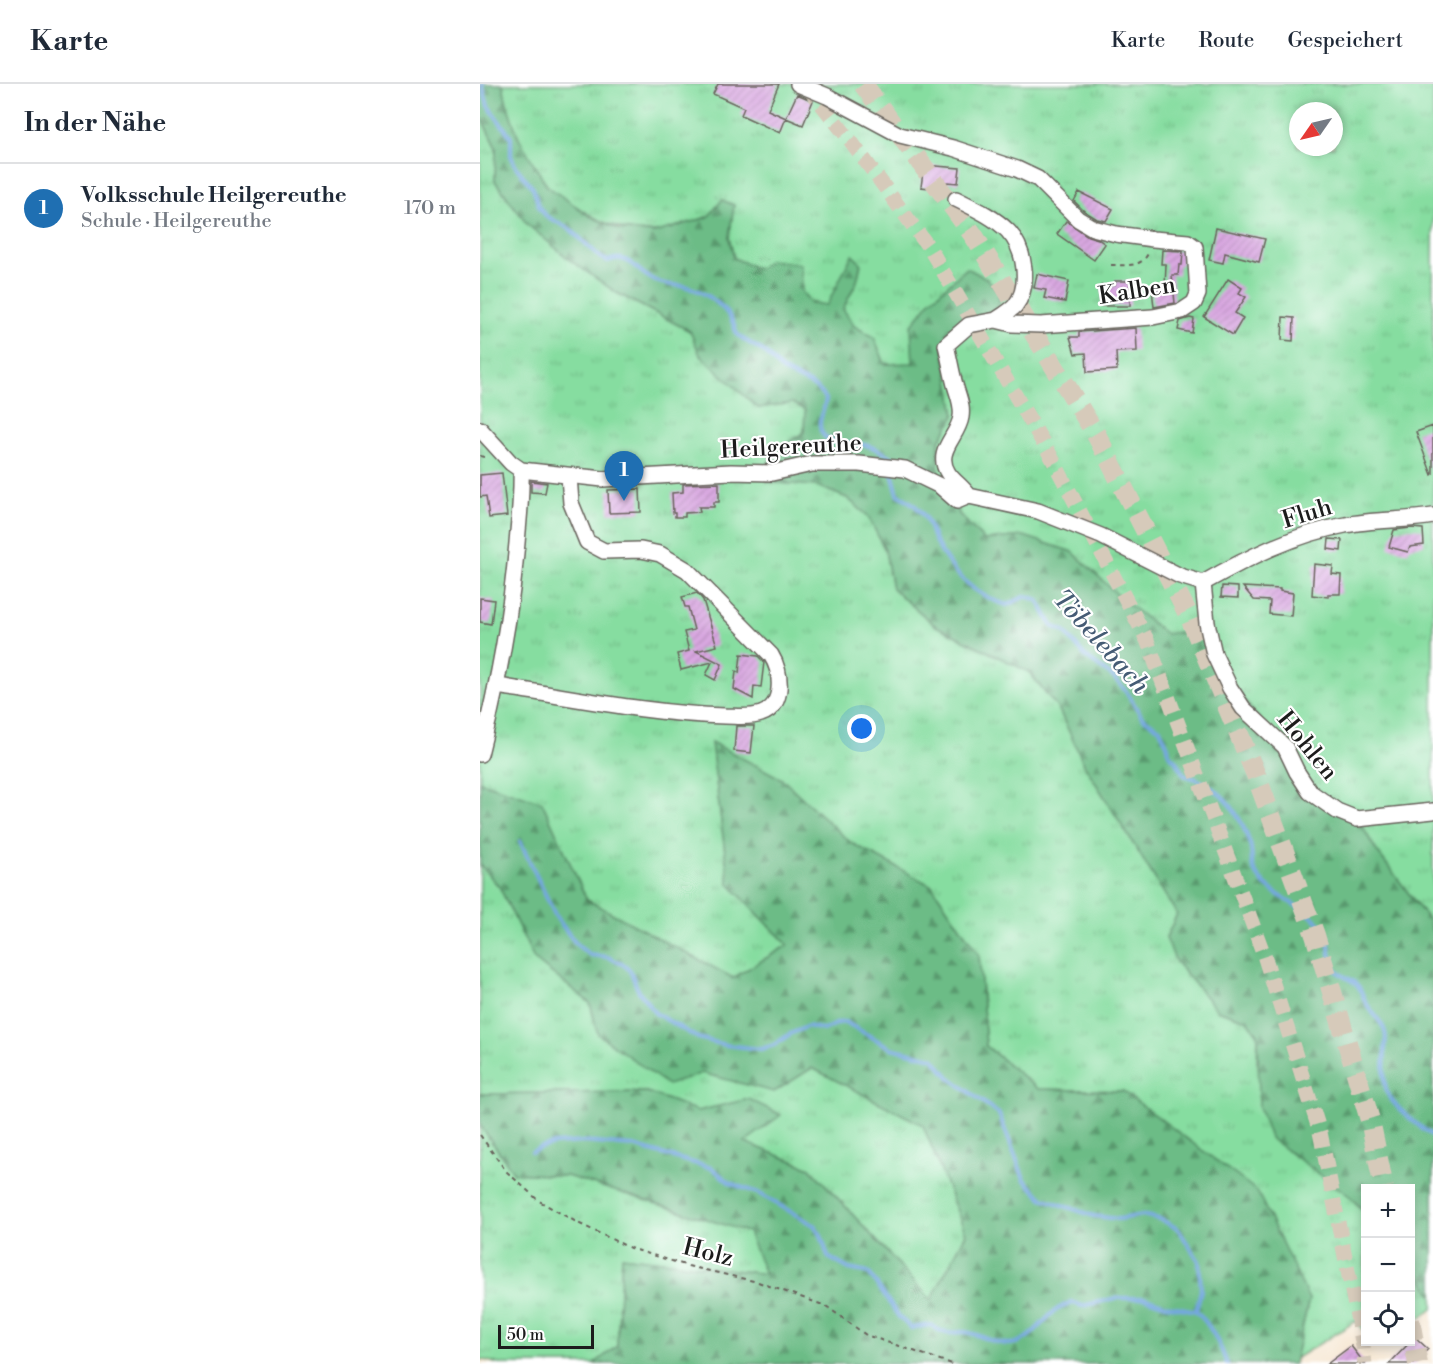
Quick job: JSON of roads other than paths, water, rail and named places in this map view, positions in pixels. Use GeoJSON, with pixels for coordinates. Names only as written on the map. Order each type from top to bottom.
{"type":"FeatureCollection","features":[{"type":"Feature","properties":{"kind":"street","name":"Kalben"},"geometry":{"type":"LineString","coordinates":[[798,84],[827,96],[900,135],[963,152],[1038,178],[1078,219],[1094,228],[1116,234],[1188,242],[1195,247],[1198,294],[1194,303],[1182,311],[1153,317],[1041,326],[1011,324],[996,320],[969,325],[946,345],[961,405],[961,418],[957,430],[946,445],[944,463],[948,475],[963,487],[969,496]]}},
{"type":"Feature","properties":{"kind":"street"},"geometry":{"type":"LineString","coordinates":[[956,199],[983,212],[1006,230],[1016,241],[1020,253],[1025,277],[1021,295],[1014,307],[996,320]]}},
{"type":"Feature","properties":{"kind":"street"},"geometry":{"type":"LineString","coordinates":[[480,429],[520,470],[521,490],[514,586],[497,686],[480,754]]}},
{"type":"Feature","properties":{"kind":"street","name":"Heilgereuthe"},"geometry":{"type":"LineString","coordinates":[[520,470],[603,478],[731,472],[772,473],[812,464],[905,468],[940,486],[957,501],[969,496],[1038,511],[1101,536],[1179,576],[1203,583]]}},
{"type":"Feature","properties":{"kind":"street"},"geometry":{"type":"LineString","coordinates":[[497,686],[701,716],[762,714],[773,706],[778,698],[778,672],[771,655],[687,570],[660,554],[641,550],[604,551],[587,542],[572,503],[569,476]]}},
{"type":"Feature","properties":{"kind":"street","name":"Fluh"},"geometry":{"type":"LineString","coordinates":[[1203,583],[1257,555],[1316,532],[1346,524],[1433,516]]}},
{"type":"Feature","properties":{"kind":"street","name":"Hohlen"},"geometry":{"type":"LineString","coordinates":[[1203,583],[1207,623],[1214,654],[1230,688],[1243,708],[1286,747],[1297,772],[1310,792],[1337,811],[1357,819],[1433,811]]}},
{"type":"Feature","properties":{"kind":"waterway","name":"Töbelebach"},"geometry":{"type":"LineString","coordinates":[[482,84],[488,106],[511,137],[511,156],[516,167],[533,188],[539,207],[546,216],[570,229],[601,258],[608,261],[616,259],[628,261],[656,281],[691,288],[717,302],[730,317],[739,336],[763,351],[778,367],[813,386],[826,399],[820,422],[824,436],[836,442],[875,448],[891,457],[891,465]]}},
{"type":"Feature","properties":{"kind":"waterway","name":"Töbelebach"},"geometry":{"type":"LineString","coordinates":[[892,473],[898,494],[923,514],[948,563],[964,581],[983,595],[1007,605],[1026,596],[1038,600],[1052,626],[1064,631],[1087,658],[1112,676],[1126,691],[1142,717],[1160,729],[1169,754],[1184,775],[1208,785],[1226,800],[1240,820],[1251,847],[1254,870],[1260,879],[1276,894],[1321,925],[1327,935],[1334,967],[1358,986],[1366,1003],[1384,1028],[1386,1038],[1384,1077],[1390,1098],[1407,1116],[1433,1136]]}},
{"type":"Feature","properties":{"kind":"waterway"},"geometry":{"type":"LineString","coordinates":[[520,841],[556,917],[577,945],[590,955],[608,957],[630,970],[638,990],[655,1013],[698,1038],[725,1045],[761,1049],[774,1045],[808,1026],[824,1030],[845,1022],[891,1048],[933,1058],[949,1077],[999,1114],[1024,1179],[1042,1198],[1094,1216],[1119,1219],[1143,1215],[1162,1220],[1178,1229],[1199,1261],[1201,1290],[1196,1311],[1206,1322],[1227,1364]]}},
{"type":"Feature","properties":{"kind":"waterway"},"geometry":{"type":"LineString","coordinates":[[532,1152],[554,1144],[583,1142],[633,1146],[712,1168],[730,1183],[758,1193],[814,1225],[821,1235],[828,1257],[849,1269],[869,1273],[899,1317],[911,1328],[931,1325],[944,1332],[964,1332],[1011,1344],[1024,1340],[1055,1311],[1071,1302],[1082,1306],[1116,1298],[1145,1298],[1196,1311]]}},
{"type":"Feature","properties":{"kind":"tunnel"},"geometry":{"type":"LineString","coordinates":[[863,84],[974,236],[1097,436],[1191,620],[1256,775],[1315,935],[1370,1120],[1383,1184]]}},
{"type":"Feature","properties":{"kind":"tunnel"},"geometry":{"type":"LineString","coordinates":[[807,86],[930,249],[1052,458],[1147,640],[1264,955],[1320,1132],[1365,1364]]}},
{"type":"Feature","properties":{"kind":"tunnel"},"geometry":{"type":"LineString","coordinates":[[1415,1346],[1418,1364]]}},
{"type":"Feature","properties":{"kind":"place","name":"Volksschule Heilgereuthe"},"geometry":{"type":"Point","coordinates":[624,501]}}]}
